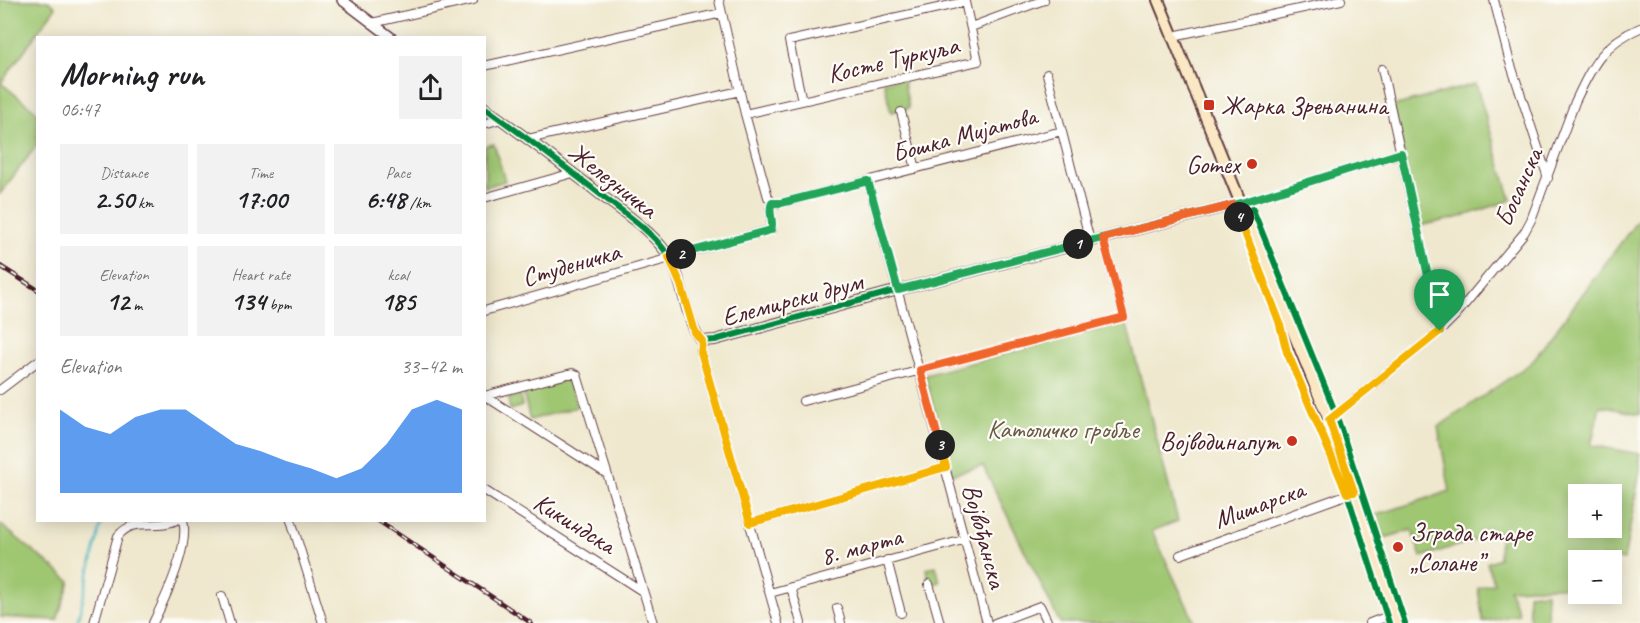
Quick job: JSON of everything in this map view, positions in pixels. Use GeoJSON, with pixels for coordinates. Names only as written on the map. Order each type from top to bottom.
{"type":"FeatureCollection","features":[{"type":"Feature","properties":{"kind":"main road"},"geometry":{"type":"LineString","coordinates":[[1158,0],[1329,420],[1395,619]]}},
{"type":"Feature","properties":{"kind":"street"},"geometry":{"type":"LineString","coordinates":[[342,0],[389,36]]}},
{"type":"Feature","properties":{"kind":"street"},"geometry":{"type":"LineString","coordinates":[[372,23],[473,0]]}},
{"type":"Feature","properties":{"kind":"street"},"geometry":{"type":"LineString","coordinates":[[718,0],[723,13],[745,114],[768,197],[772,203]]}},
{"type":"Feature","properties":{"kind":"street"},"geometry":{"type":"LineString","coordinates":[[971,27],[1044,0]]}},
{"type":"Feature","properties":{"kind":"street"},"geometry":{"type":"LineString","coordinates":[[1173,36],[1341,0]]}},
{"type":"Feature","properties":{"kind":"street"},"geometry":{"type":"LineString","coordinates":[[1494,0],[1509,59],[1548,178]]}},
{"type":"Feature","properties":{"kind":"street","name":"Косте Туркуља"},"geometry":{"type":"LineString","coordinates":[[745,114],[978,61],[965,2],[789,41],[802,101]]}},
{"type":"Feature","properties":{"kind":"street"},"geometry":{"type":"LineString","coordinates":[[486,66],[723,13]]}},
{"type":"Feature","properties":{"kind":"street","name":"Босанска"},"geometry":{"type":"LineString","coordinates":[[1329,420],[1440,331],[1524,233],[1548,178],[1575,102],[1593,68],[1607,48],[1617,39],[1640,28]]}},
{"type":"Feature","properties":{"kind":"street"},"geometry":{"type":"LineString","coordinates":[[1382,69],[1440,331]]}},
{"type":"Feature","properties":{"kind":"street"},"geometry":{"type":"LineString","coordinates":[[1047,74],[1090,241]]}},
{"type":"Feature","properties":{"kind":"street"},"geometry":{"type":"LineString","coordinates":[[528,139],[740,91]]}},
{"type":"Feature","properties":{"kind":"street","name":"Железничка"},"geometry":{"type":"LineString","coordinates":[[486,108],[644,228],[656,239],[669,257],[681,285],[695,332],[702,341],[701,352],[778,623]]}},
{"type":"Feature","properties":{"kind":"street"},"geometry":{"type":"LineString","coordinates":[[901,112],[916,169]]}},
{"type":"Feature","properties":{"kind":"street"},"geometry":{"type":"LineString","coordinates":[[486,123],[501,119]]}},
{"type":"Feature","properties":{"kind":"street","name":"Бошка Мијатова"},"geometry":{"type":"LineString","coordinates":[[772,203],[781,203],[1062,130]]}},
{"type":"Feature","properties":{"kind":"street"},"geometry":{"type":"LineString","coordinates":[[1241,203],[1401,153]]}},
{"type":"Feature","properties":{"kind":"street"},"geometry":{"type":"LineString","coordinates":[[486,197],[573,173]]}},
{"type":"Feature","properties":{"kind":"street","name":"Војвођанска"},"geometry":{"type":"LineString","coordinates":[[868,181],[987,623]]}},
{"type":"Feature","properties":{"kind":"street","name":"Студеничка"},"geometry":{"type":"LineString","coordinates":[[486,309],[771,230],[772,203]]}},
{"type":"Feature","properties":{"kind":"street","name":"Елемирски друм"},"geometry":{"type":"LineString","coordinates":[[702,341],[715,340],[898,290],[1241,203]]}},
{"type":"Feature","properties":{"kind":"street"},"geometry":{"type":"LineString","coordinates":[[803,401],[1124,317],[1103,238]]}},
{"type":"Feature","properties":{"kind":"street"},"geometry":{"type":"LineString","coordinates":[[0,390],[36,363]]}},
{"type":"Feature","properties":{"kind":"street"},"geometry":{"type":"LineString","coordinates":[[486,396],[574,373],[578,378],[653,623]]}},
{"type":"Feature","properties":{"kind":"street"},"geometry":{"type":"LineString","coordinates":[[486,397],[607,474]]}},
{"type":"Feature","properties":{"kind":"street"},"geometry":{"type":"LineString","coordinates":[[750,523],[946,467]]}},
{"type":"Feature","properties":{"kind":"street","name":"Кикиндска"},"geometry":{"type":"LineString","coordinates":[[486,491],[642,591]]}},
{"type":"Feature","properties":{"kind":"street","name":"Мишарска"},"geometry":{"type":"LineString","coordinates":[[1180,555],[1354,492]]}},
{"type":"Feature","properties":{"kind":"street"},"geometry":{"type":"LineString","coordinates":[[94,623],[118,536],[129,526],[164,525],[172,522]]}},
{"type":"Feature","properties":{"kind":"street"},"geometry":{"type":"LineString","coordinates":[[153,623],[163,604],[182,551],[185,536],[183,522]]}},
{"type":"Feature","properties":{"kind":"street"},"geometry":{"type":"LineString","coordinates":[[292,522],[323,623]]}},
{"type":"Feature","properties":{"kind":"street","name":"8. марта"},"geometry":{"type":"LineString","coordinates":[[770,593],[963,540]]}},
{"type":"Feature","properties":{"kind":"street"},"geometry":{"type":"LineString","coordinates":[[887,560],[902,613]]}},
{"type":"Feature","properties":{"kind":"street"},"geometry":{"type":"LineString","coordinates":[[929,584],[940,623]]}},
{"type":"Feature","properties":{"kind":"street"},"geometry":{"type":"LineString","coordinates":[[791,587],[801,623]]}},
{"type":"Feature","properties":{"kind":"street"},"geometry":{"type":"LineString","coordinates":[[222,596],[230,623]]}},
{"type":"Feature","properties":{"kind":"street"},"geometry":{"type":"LineString","coordinates":[[995,623],[1040,606],[1048,623]]}},
{"type":"Feature","properties":{"kind":"street"},"geometry":{"type":"LineString","coordinates":[[837,608],[841,623]]}},
{"type":"Feature","properties":{"kind":"street"},"geometry":{"type":"LineString","coordinates":[[1370,623],[1395,619]]}},
{"type":"Feature","properties":{"kind":"green space"},"geometry":{"type":"Polygon","coordinates":[[[0,0],[47,0],[56,7],[1,83],[36,111],[36,146],[0,194],[0,0]]]}},
{"type":"Feature","properties":{"kind":"green space"},"geometry":{"type":"Polygon","coordinates":[[[903,78],[909,108],[891,112],[884,82],[903,78]]]}},
{"type":"Feature","properties":{"kind":"green space"},"geometry":{"type":"Polygon","coordinates":[[[1476,84],[1511,200],[1461,217],[1419,226],[1393,106],[1476,84]]]}},
{"type":"Feature","properties":{"kind":"green space"},"geometry":{"type":"Polygon","coordinates":[[[494,144],[505,181],[486,187],[486,146],[494,144]]]}},
{"type":"Feature","properties":{"kind":"green space"},"geometry":{"type":"Polygon","coordinates":[[[1640,217],[1640,414],[1600,406],[1591,445],[1640,454],[1640,471],[1624,560],[1622,560],[1622,550],[1568,550],[1568,586],[1509,589],[1519,614],[1483,622],[1478,588],[1494,583],[1487,563],[1499,558],[1500,532],[1421,557],[1412,530],[1384,538],[1376,515],[1450,491],[1438,427],[1531,363],[1640,217]]]}},
{"type":"Feature","properties":{"kind":"green space","name":"Католичко гробље"},"geometry":{"type":"Polygon","coordinates":[[[1126,322],[1178,521],[1152,531],[1195,623],[1060,623],[983,466],[952,474],[925,375],[1126,322]]]}},
{"type":"Feature","properties":{"kind":"green space"},"geometry":{"type":"Polygon","coordinates":[[[569,379],[577,407],[530,420],[523,392],[569,379]]]}},
{"type":"Feature","properties":{"kind":"green space"},"geometry":{"type":"Polygon","coordinates":[[[520,395],[522,406],[510,410],[508,399],[520,395]]]}},
{"type":"Feature","properties":{"kind":"green space"},"geometry":{"type":"Polygon","coordinates":[[[0,524],[70,581],[57,620],[0,617],[0,524]]]}},
{"type":"Feature","properties":{"kind":"green space"},"geometry":{"type":"Polygon","coordinates":[[[936,566],[940,582],[931,585],[926,569],[936,566]]]}},
{"type":"Feature","properties":{"kind":"green space"},"geometry":{"type":"Polygon","coordinates":[[[1546,592],[1548,623],[1530,623],[1528,594],[1546,592]]]}},
{"type":"Feature","properties":{"kind":"waterway"},"geometry":{"type":"LineString","coordinates":[[77,623],[102,522]]}},
{"type":"Feature","properties":{"kind":"railway"},"geometry":{"type":"LineString","coordinates":[[0,266],[36,289]]}},
{"type":"Feature","properties":{"kind":"railway"},"geometry":{"type":"LineString","coordinates":[[380,522],[531,623]]}},
{"type":"Feature","properties":{"kind":"cycle path"},"geometry":{"type":"LineString","coordinates":[[486,108],[627,215],[659,244],[672,262],[692,323],[702,341],[715,340],[898,290],[1249,200],[1336,414],[1405,623]]}},
{"type":"Feature","properties":{"kind":"cycle path"},"geometry":{"type":"LineString","coordinates":[[1233,205],[1279,321],[1287,353],[1347,493],[1389,623]]}},
{"type":"Feature","properties":{"kind":"place","name":"Жарка Зрењанина"},"geometry":{"type":"Point","coordinates":[1209,105]}},
{"type":"Feature","properties":{"kind":"place","name":"Gomex"},"geometry":{"type":"Point","coordinates":[1252,164]}},
{"type":"Feature","properties":{"kind":"place","name":"Војводинапут"},"geometry":{"type":"Point","coordinates":[1292,441]}},
{"type":"Feature","properties":{"kind":"place","name":"Зграда старе „Солане”"},"geometry":{"type":"Point","coordinates":[1398,547]}},
{"type":"Feature","properties":{"kind":"route"},"geometry":{"type":"LineString","coordinates":[[1440,331],[1329,420],[1354,492],[1347,493],[1287,352],[1279,321],[1233,205],[1168,221],[1103,238],[1124,317],[920,370],[946,467],[750,523],[701,352],[702,341],[695,332],[681,285],[669,257],[771,230],[772,203],[781,203],[868,181],[898,290],[1103,238],[1233,205],[1241,203],[1401,153],[1440,331]]}}]}
